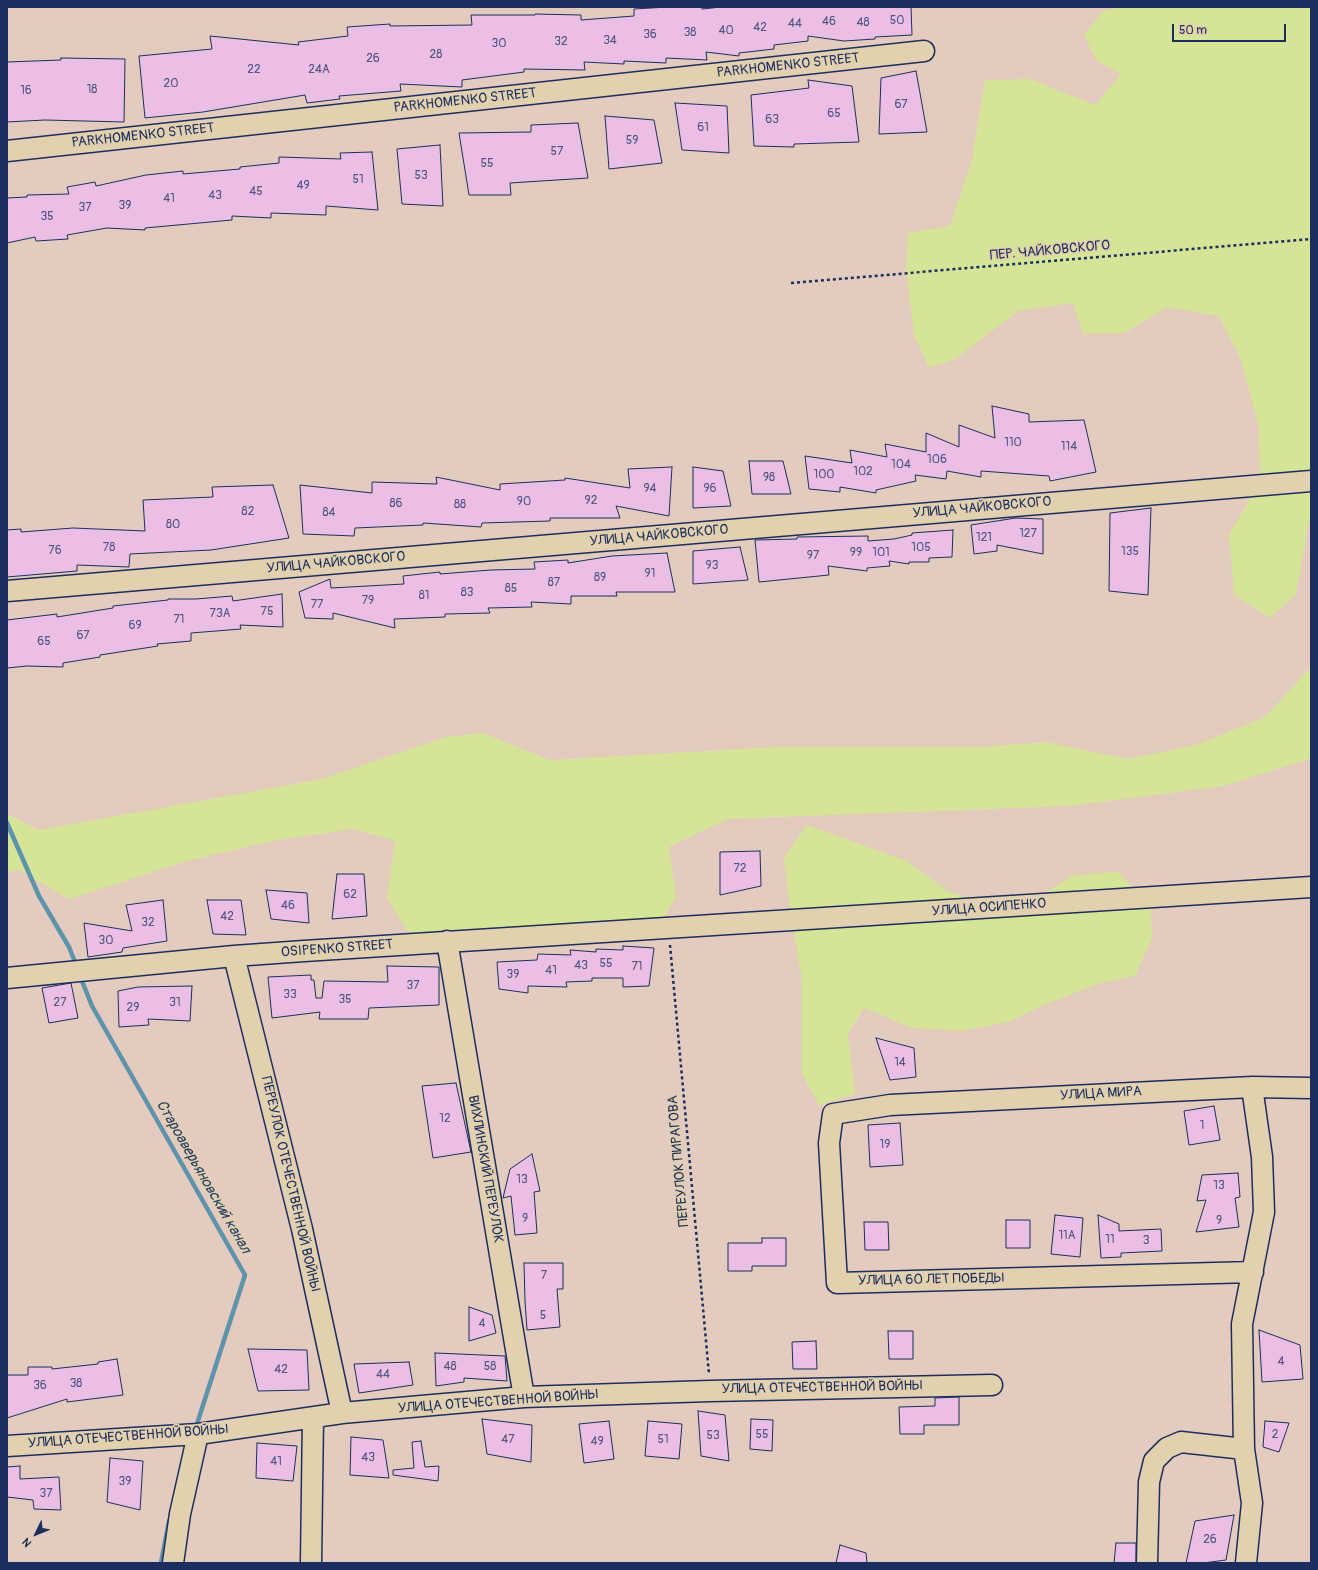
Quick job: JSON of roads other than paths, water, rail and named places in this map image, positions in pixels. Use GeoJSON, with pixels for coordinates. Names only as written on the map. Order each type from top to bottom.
{"type":"FeatureCollection","features":[{"type":"Feature","properties":{"kind":"street","name":"PARKHOMENKO STREET"},"geometry":{"type":"LineString","coordinates":[[7,151],[924,51]]}},
{"type":"Feature","properties":{"kind":"street","name":"УЛИЦА ЧАЙКОВСКОГО"},"geometry":{"type":"LineString","coordinates":[[7,591],[1311,480]]}},
{"type":"Feature","properties":{"kind":"street","name":"УЛИЦА ОСИПЕНКО"},"geometry":{"type":"LineString","coordinates":[[668,928],[1311,887]]}},
{"type":"Feature","properties":{"kind":"street","name":"OSIPENKO STREET"},"geometry":{"type":"LineString","coordinates":[[7,978],[234,956],[447,941],[668,928]]}},
{"type":"Feature","properties":{"kind":"street","name":"ВИХЛИНСКИЙ ПЕРЕУЛОК"},"geometry":{"type":"LineString","coordinates":[[447,941],[524,1397]]}},
{"type":"Feature","properties":{"kind":"street","name":"ПЕРЕУЛОК ОТЕЧЕСТВЕННОЙ ВОЙНЫ"},"geometry":{"type":"LineString","coordinates":[[234,956],[302,1229],[342,1413]]}},
{"type":"Feature","properties":{"kind":"street","name":"УЛИЦА МИРА"},"geometry":{"type":"LineString","coordinates":[[890,1105],[1252,1087],[1311,1088]]}},
{"type":"Feature","properties":{"kind":"street"},"geometry":{"type":"LineString","coordinates":[[1246,1563],[1252,1503],[1244,1449],[1242,1324],[1264,1212],[1262,1157],[1252,1087]]}},
{"type":"Feature","properties":{"kind":"street","name":"УЛИЦА 60 ЛЕТ ПОБЕДЫ"},"geometry":{"type":"LineString","coordinates":[[890,1105],[833,1114],[829,1144],[837,1282],[1253,1272]]}},
{"type":"Feature","properties":{"kind":"street","name":"УЛИЦА ОТЕЧЕСТВЕННОЙ ВОЙНЫ"},"geometry":{"type":"LineString","coordinates":[[7,1446],[198,1434],[342,1413],[524,1397],[710,1391],[992,1385]]}},
{"type":"Feature","properties":{"kind":"street"},"geometry":{"type":"LineString","coordinates":[[311,1563],[313,1417]]}},
{"type":"Feature","properties":{"kind":"street"},"geometry":{"type":"LineString","coordinates":[[173,1563],[180,1514],[198,1434]]}},
{"type":"Feature","properties":{"kind":"street"},"geometry":{"type":"LineString","coordinates":[[1147,1563],[1149,1482],[1154,1461],[1167,1448],[1181,1442],[1244,1449]]}},
{"type":"Feature","properties":{"kind":"waterway","name":"Староаверьяновский канал"},"geometry":{"type":"LineString","coordinates":[[7,823],[39,896],[69,947],[77,967]]}},
{"type":"Feature","properties":{"kind":"waterway","name":"Староаверьяновский канал"},"geometry":{"type":"LineString","coordinates":[[80,976],[92,1006],[245,1275],[195,1430]]}},
{"type":"Feature","properties":{"kind":"waterway","name":"Староаверьяновский канал"},"geometry":{"type":"LineString","coordinates":[[161,1563],[169,1521]]}}]}
